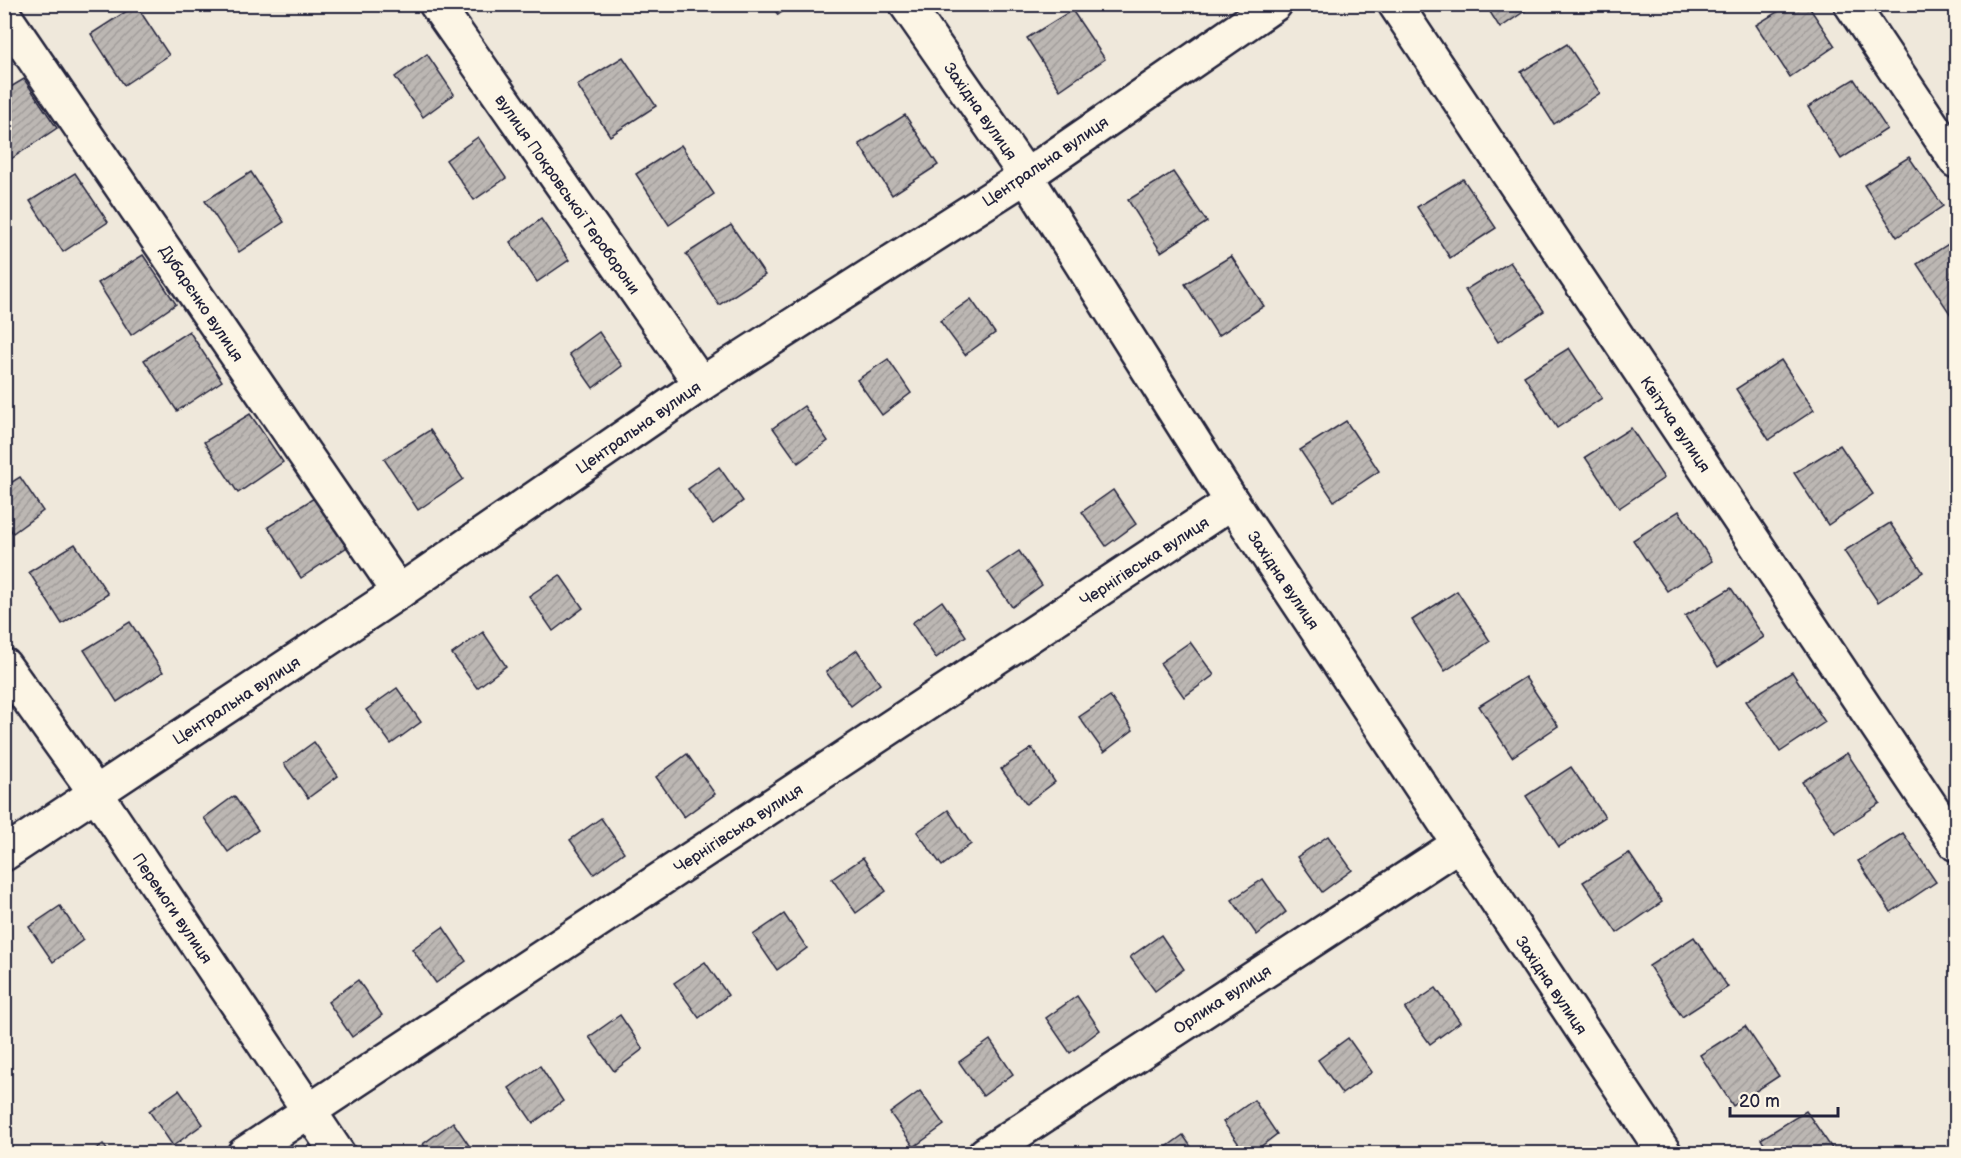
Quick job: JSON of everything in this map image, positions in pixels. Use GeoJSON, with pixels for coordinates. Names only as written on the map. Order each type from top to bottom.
{"type":"FeatureCollection","features":[{"type":"Feature","properties":{"kind":"street","name":"вулиця Покровської Тероборони"},"geometry":{"type":"LineString","coordinates":[[436,4],[701,384]]}},
{"type":"Feature","properties":{"kind":"street","name":"Західна вулиця"},"geometry":{"type":"LineString","coordinates":[[906,4],[1026,176],[1232,502],[1665,1154]]}},
{"type":"Feature","properties":{"kind":"street","name":"Центральна вулиця"},"geometry":{"type":"LineString","coordinates":[[4,854],[399,592],[701,384],[1026,176],[1275,4]]}},
{"type":"Feature","properties":{"kind":"street","name":"Квітуча вулиця"},"geometry":{"type":"LineString","coordinates":[[1395,4],[1956,844]]}},
{"type":"Feature","properties":{"kind":"street"},"geometry":{"type":"LineString","coordinates":[[1851,4],[1956,161]]}},
{"type":"Feature","properties":{"kind":"street","name":"Дубарєнко вулиця"},"geometry":{"type":"LineString","coordinates":[[4,15],[399,592]]}},
{"type":"Feature","properties":{"kind":"street","name":"Чернігівська вулиця"},"geometry":{"type":"LineString","coordinates":[[244,1154],[1232,502]]}},
{"type":"Feature","properties":{"kind":"street","name":"Перемоги вулиця"},"geometry":{"type":"LineString","coordinates":[[4,665],[95,792],[338,1154]]}},
{"type":"Feature","properties":{"kind":"street","name":"Орлика вулиця"},"geometry":{"type":"LineString","coordinates":[[985,1154],[1459,844]]}},
{"type":"Feature","properties":{"kind":"building"},"geometry":{"type":"Polygon","coordinates":[[[771,4],[793,4],[778,15],[771,4]]]}},
{"type":"Feature","properties":{"kind":"building"},"geometry":{"type":"Polygon","coordinates":[[[1485,4],[1535,4],[1500,28],[1485,4]]]}},
{"type":"Feature","properties":{"kind":"building"},"geometry":{"type":"Polygon","coordinates":[[[1790,4],[1807,4],[1835,46],[1790,77],[1756,25],[1790,4]]]}},
{"type":"Feature","properties":{"kind":"building"},"geometry":{"type":"Polygon","coordinates":[[[136,5],[169,55],[124,85],[91,34],[136,5]]]}},
{"type":"Feature","properties":{"kind":"building"},"geometry":{"type":"Polygon","coordinates":[[[1072,10],[1105,59],[1060,90],[1027,38],[1072,10]]]}},
{"type":"Feature","properties":{"kind":"building"},"geometry":{"type":"Polygon","coordinates":[[[1567,44],[1600,93],[1554,124],[1521,72],[1567,44]]]}},
{"type":"Feature","properties":{"kind":"building"},"geometry":{"type":"Polygon","coordinates":[[[427,54],[454,94],[423,117],[395,77],[427,54]]]}},
{"type":"Feature","properties":{"kind":"building"},"geometry":{"type":"Polygon","coordinates":[[[623,57],[656,106],[610,136],[577,85],[623,57]]]}},
{"type":"Feature","properties":{"kind":"building"},"geometry":{"type":"Polygon","coordinates":[[[24,79],[57,128],[11,159],[4,148],[4,91],[24,79]]]}},
{"type":"Feature","properties":{"kind":"building"},"geometry":{"type":"Polygon","coordinates":[[[1854,79],[1887,129],[1841,159],[1808,107],[1854,79]]]}},
{"type":"Feature","properties":{"kind":"building"},"geometry":{"type":"Polygon","coordinates":[[[905,115],[938,165],[892,195],[859,144],[905,115]]]}},
{"type":"Feature","properties":{"kind":"building"},"geometry":{"type":"Polygon","coordinates":[[[478,137],[506,178],[474,200],[446,160],[478,137]]]}},
{"type":"Feature","properties":{"kind":"building"},"geometry":{"type":"Polygon","coordinates":[[[681,145],[714,194],[669,225],[636,174],[681,145]]]}},
{"type":"Feature","properties":{"kind":"building"},"geometry":{"type":"Polygon","coordinates":[[[1909,157],[1943,206],[1897,237],[1864,185],[1909,157]]]}},
{"type":"Feature","properties":{"kind":"building"},"geometry":{"type":"Polygon","coordinates":[[[251,172],[284,222],[239,252],[205,201],[251,172]]]}},
{"type":"Feature","properties":{"kind":"building"},"geometry":{"type":"Polygon","coordinates":[[[1173,172],[1207,222],[1161,252],[1128,200],[1173,172]]]}},
{"type":"Feature","properties":{"kind":"building"},"geometry":{"type":"Polygon","coordinates":[[[75,173],[108,222],[63,252],[30,201],[75,173]]]}},
{"type":"Feature","properties":{"kind":"building"},"geometry":{"type":"Polygon","coordinates":[[[1463,179],[1496,228],[1450,258],[1417,207],[1463,179]]]}},
{"type":"Feature","properties":{"kind":"building"},"geometry":{"type":"Polygon","coordinates":[[[541,219],[569,260],[537,282],[510,242],[541,219]]]}},
{"type":"Feature","properties":{"kind":"building"},"geometry":{"type":"Polygon","coordinates":[[[731,225],[765,275],[719,305],[686,254],[731,225]]]}},
{"type":"Feature","properties":{"kind":"building"},"geometry":{"type":"Polygon","coordinates":[[[1956,239],[1956,311],[1951,315],[1917,264],[1956,239]]]}},
{"type":"Feature","properties":{"kind":"building"},"geometry":{"type":"Polygon","coordinates":[[[143,255],[176,304],[131,335],[98,283],[143,255]]]}},
{"type":"Feature","properties":{"kind":"building"},"geometry":{"type":"Polygon","coordinates":[[[1231,256],[1264,306],[1218,336],[1185,284],[1231,256]]]}},
{"type":"Feature","properties":{"kind":"building"},"geometry":{"type":"Polygon","coordinates":[[[1510,262],[1544,311],[1498,342],[1465,290],[1510,262]]]}},
{"type":"Feature","properties":{"kind":"building"},"geometry":{"type":"Polygon","coordinates":[[[971,299],[995,333],[965,355],[940,321],[971,299]]]}},
{"type":"Feature","properties":{"kind":"building"},"geometry":{"type":"Polygon","coordinates":[[[189,331],[222,381],[177,411],[144,360],[189,331]]]}},
{"type":"Feature","properties":{"kind":"building"},"geometry":{"type":"Polygon","coordinates":[[[599,332],[622,366],[593,388],[569,354],[599,332]]]}},
{"type":"Feature","properties":{"kind":"building"},"geometry":{"type":"Polygon","coordinates":[[[1569,348],[1602,398],[1557,428],[1524,376],[1569,348]]]}},
{"type":"Feature","properties":{"kind":"building"},"geometry":{"type":"Polygon","coordinates":[[[888,359],[911,393],[882,415],[857,380],[888,359]]]}},
{"type":"Feature","properties":{"kind":"building"},"geometry":{"type":"Polygon","coordinates":[[[1781,360],[1814,410],[1769,440],[1736,389],[1781,360]]]}},
{"type":"Feature","properties":{"kind":"building"},"geometry":{"type":"Polygon","coordinates":[[[804,406],[828,441],[798,463],[773,428],[804,406]]]}},
{"type":"Feature","properties":{"kind":"building"},"geometry":{"type":"Polygon","coordinates":[[[250,414],[283,462],[238,493],[204,442],[250,414]]]}},
{"type":"Feature","properties":{"kind":"building"},"geometry":{"type":"Polygon","coordinates":[[[1346,421],[1379,471],[1334,501],[1300,450],[1346,421]]]}},
{"type":"Feature","properties":{"kind":"building"},"geometry":{"type":"Polygon","coordinates":[[[1631,428],[1664,478],[1619,508],[1585,457],[1631,428]]]}},
{"type":"Feature","properties":{"kind":"building"},"geometry":{"type":"Polygon","coordinates":[[[430,430],[463,479],[418,510],[384,459],[430,430]]]}},
{"type":"Feature","properties":{"kind":"building"},"geometry":{"type":"Polygon","coordinates":[[[1840,445],[1873,494],[1828,525],[1794,473],[1840,445]]]}},
{"type":"Feature","properties":{"kind":"building"},"geometry":{"type":"Polygon","coordinates":[[[719,467],[743,501],[713,524],[688,489],[719,467]]]}},
{"type":"Feature","properties":{"kind":"building"},"geometry":{"type":"Polygon","coordinates":[[[20,477],[43,511],[13,533],[4,521],[4,487],[20,477]]]}},
{"type":"Feature","properties":{"kind":"building"},"geometry":{"type":"Polygon","coordinates":[[[1113,490],[1136,524],[1106,546],[1082,512],[1113,490]]]}},
{"type":"Feature","properties":{"kind":"building"},"geometry":{"type":"Polygon","coordinates":[[[314,498],[347,547],[301,578],[268,527],[314,498]]]}},
{"type":"Feature","properties":{"kind":"building"},"geometry":{"type":"Polygon","coordinates":[[[1679,511],[1712,561],[1667,591],[1633,540],[1679,511]]]}},
{"type":"Feature","properties":{"kind":"building"},"geometry":{"type":"Polygon","coordinates":[[[1890,523],[1923,572],[1878,602],[1844,551],[1890,523]]]}},
{"type":"Feature","properties":{"kind":"building"},"geometry":{"type":"Polygon","coordinates":[[[75,544],[108,594],[62,624],[29,572],[75,544]]]}},
{"type":"Feature","properties":{"kind":"building"},"geometry":{"type":"Polygon","coordinates":[[[1019,551],[1042,585],[1012,607],[988,572],[1019,551]]]}},
{"type":"Feature","properties":{"kind":"building"},"geometry":{"type":"Polygon","coordinates":[[[560,575],[583,608],[553,631],[529,596],[560,575]]]}},
{"type":"Feature","properties":{"kind":"building"},"geometry":{"type":"Polygon","coordinates":[[[1731,588],[1764,637],[1718,667],[1685,616],[1731,588]]]}},
{"type":"Feature","properties":{"kind":"building"},"geometry":{"type":"Polygon","coordinates":[[[1457,591],[1490,641],[1445,671],[1412,620],[1457,591]]]}},
{"type":"Feature","properties":{"kind":"building"},"geometry":{"type":"Polygon","coordinates":[[[942,601],[966,636],[936,658],[912,623],[942,601]]]}},
{"type":"Feature","properties":{"kind":"building"},"geometry":{"type":"Polygon","coordinates":[[[130,622],[163,672],[117,702],[84,650],[130,622]]]}},
{"type":"Feature","properties":{"kind":"building"},"geometry":{"type":"Polygon","coordinates":[[[483,632],[506,666],[477,688],[452,654],[483,632]]]}},
{"type":"Feature","properties":{"kind":"building"},"geometry":{"type":"Polygon","coordinates":[[[1190,642],[1214,675],[1184,697],[1160,663],[1190,642]]]}},
{"type":"Feature","properties":{"kind":"building"},"geometry":{"type":"Polygon","coordinates":[[[857,650],[880,684],[851,706],[826,672],[857,650]]]}},
{"type":"Feature","properties":{"kind":"building"},"geometry":{"type":"Polygon","coordinates":[[[1792,672],[1825,722],[1780,752],[1746,701],[1792,672]]]}},
{"type":"Feature","properties":{"kind":"building"},"geometry":{"type":"Polygon","coordinates":[[[1525,677],[1558,726],[1512,757],[1479,706],[1525,677]]]}},
{"type":"Feature","properties":{"kind":"building"},"geometry":{"type":"Polygon","coordinates":[[[397,688],[421,722],[391,744],[366,710],[397,688]]]}},
{"type":"Feature","properties":{"kind":"building"},"geometry":{"type":"Polygon","coordinates":[[[1110,696],[1133,730],[1104,752],[1079,717],[1110,696]]]}},
{"type":"Feature","properties":{"kind":"building"},"geometry":{"type":"Polygon","coordinates":[[[314,742],[338,776],[308,798],[284,764],[314,742]]]}},
{"type":"Feature","properties":{"kind":"building"},"geometry":{"type":"Polygon","coordinates":[[[1032,748],[1055,782],[1026,804],[1001,769],[1032,748]]]}},
{"type":"Feature","properties":{"kind":"building"},"geometry":{"type":"Polygon","coordinates":[[[1847,753],[1880,803],[1835,833],[1802,782],[1847,753]]]}},
{"type":"Feature","properties":{"kind":"building"},"geometry":{"type":"Polygon","coordinates":[[[687,754],[715,794],[684,817],[656,777],[687,754]]]}},
{"type":"Feature","properties":{"kind":"building"},"geometry":{"type":"Polygon","coordinates":[[[1571,767],[1605,817],[1559,847],[1526,796],[1571,767]]]}},
{"type":"Feature","properties":{"kind":"building"},"geometry":{"type":"Polygon","coordinates":[[[234,796],[258,830],[228,852],[204,818],[234,796]]]}},
{"type":"Feature","properties":{"kind":"building"},"geometry":{"type":"Polygon","coordinates":[[[948,810],[971,844],[942,866],[917,832],[948,810]]]}},
{"type":"Feature","properties":{"kind":"building"},"geometry":{"type":"Polygon","coordinates":[[[601,818],[624,852],[594,874],[570,840],[601,818]]]}},
{"type":"Feature","properties":{"kind":"building"},"geometry":{"type":"Polygon","coordinates":[[[1903,833],[1936,882],[1891,912],[1858,861],[1903,833]]]}},
{"type":"Feature","properties":{"kind":"building"},"geometry":{"type":"Polygon","coordinates":[[[1328,836],[1352,870],[1322,892],[1297,857],[1328,836]]]}},
{"type":"Feature","properties":{"kind":"building"},"geometry":{"type":"Polygon","coordinates":[[[1629,853],[1662,902],[1617,933],[1583,882],[1629,853]]]}},
{"type":"Feature","properties":{"kind":"building"},"geometry":{"type":"Polygon","coordinates":[[[863,858],[886,891],[856,913],[832,879],[863,858]]]}},
{"type":"Feature","properties":{"kind":"building"},"geometry":{"type":"Polygon","coordinates":[[[1263,879],[1286,912],[1257,935],[1232,900],[1263,879]]]}},
{"type":"Feature","properties":{"kind":"building"},"geometry":{"type":"Polygon","coordinates":[[[60,906],[83,940],[53,962],[29,927],[60,906]]]}},
{"type":"Feature","properties":{"kind":"building"},"geometry":{"type":"Polygon","coordinates":[[[784,914],[807,948],[777,970],[753,935],[784,914]]]}},
{"type":"Feature","properties":{"kind":"building"},"geometry":{"type":"Polygon","coordinates":[[[443,927],[466,961],[436,983],[412,949],[443,927]]]}},
{"type":"Feature","properties":{"kind":"building"},"geometry":{"type":"Polygon","coordinates":[[[1161,935],[1184,969],[1155,991],[1130,957],[1161,935]]]}},
{"type":"Feature","properties":{"kind":"building"},"geometry":{"type":"Polygon","coordinates":[[[1694,937],[1728,987],[1682,1017],[1649,966],[1694,937]]]}},
{"type":"Feature","properties":{"kind":"building"},"geometry":{"type":"Polygon","coordinates":[[[705,962],[728,995],[699,1018],[674,983],[705,962]]]}},
{"type":"Feature","properties":{"kind":"building"},"geometry":{"type":"Polygon","coordinates":[[[358,980],[382,1015],[352,1037],[328,1002],[358,980]]]}},
{"type":"Feature","properties":{"kind":"building"},"geometry":{"type":"Polygon","coordinates":[[[1436,988],[1460,1022],[1430,1044],[1405,1009],[1436,988]]]}},
{"type":"Feature","properties":{"kind":"building"},"geometry":{"type":"Polygon","coordinates":[[[1077,996],[1100,1030],[1070,1053],[1046,1018],[1077,996]]]}},
{"type":"Feature","properties":{"kind":"building"},"geometry":{"type":"Polygon","coordinates":[[[620,1015],[643,1049],[614,1071],[589,1037],[620,1015]]]}},
{"type":"Feature","properties":{"kind":"building"},"geometry":{"type":"Polygon","coordinates":[[[1745,1026],[1779,1076],[1733,1106],[1700,1055],[1745,1026]]]}},
{"type":"Feature","properties":{"kind":"building"},"geometry":{"type":"Polygon","coordinates":[[[1348,1038],[1372,1072],[1342,1094],[1318,1060],[1348,1038]]]}},
{"type":"Feature","properties":{"kind":"building"},"geometry":{"type":"Polygon","coordinates":[[[990,1040],[1013,1074],[983,1096],[959,1062],[990,1040]]]}},
{"type":"Feature","properties":{"kind":"building"},"geometry":{"type":"Polygon","coordinates":[[[540,1066],[563,1101],[533,1123],[509,1088],[540,1066]]]}},
{"type":"Feature","properties":{"kind":"building"},"geometry":{"type":"Polygon","coordinates":[[[179,1090],[203,1124],[173,1146],[149,1111],[179,1090]]]}},
{"type":"Feature","properties":{"kind":"building"},"geometry":{"type":"Polygon","coordinates":[[[920,1091],[944,1125],[914,1147],[890,1113],[920,1091]]]}},
{"type":"Feature","properties":{"kind":"building"},"geometry":{"type":"Polygon","coordinates":[[[1254,1100],[1277,1134],[1251,1154],[1246,1154],[1223,1122],[1254,1100]]]}},
{"type":"Feature","properties":{"kind":"building"},"geometry":{"type":"Polygon","coordinates":[[[1806,1111],[1836,1154],[1770,1154],[1761,1139],[1806,1111]]]}},
{"type":"Feature","properties":{"kind":"building"},"geometry":{"type":"Polygon","coordinates":[[[453,1122],[475,1154],[430,1154],[423,1144],[453,1122]]]}},
{"type":"Feature","properties":{"kind":"building"},"geometry":{"type":"Polygon","coordinates":[[[1183,1135],[1196,1154],[1157,1154],[1183,1135]]]}},
{"type":"Feature","properties":{"kind":"building"},"geometry":{"type":"Polygon","coordinates":[[[103,1144],[110,1154],[89,1154],[103,1144]]]}}]}
